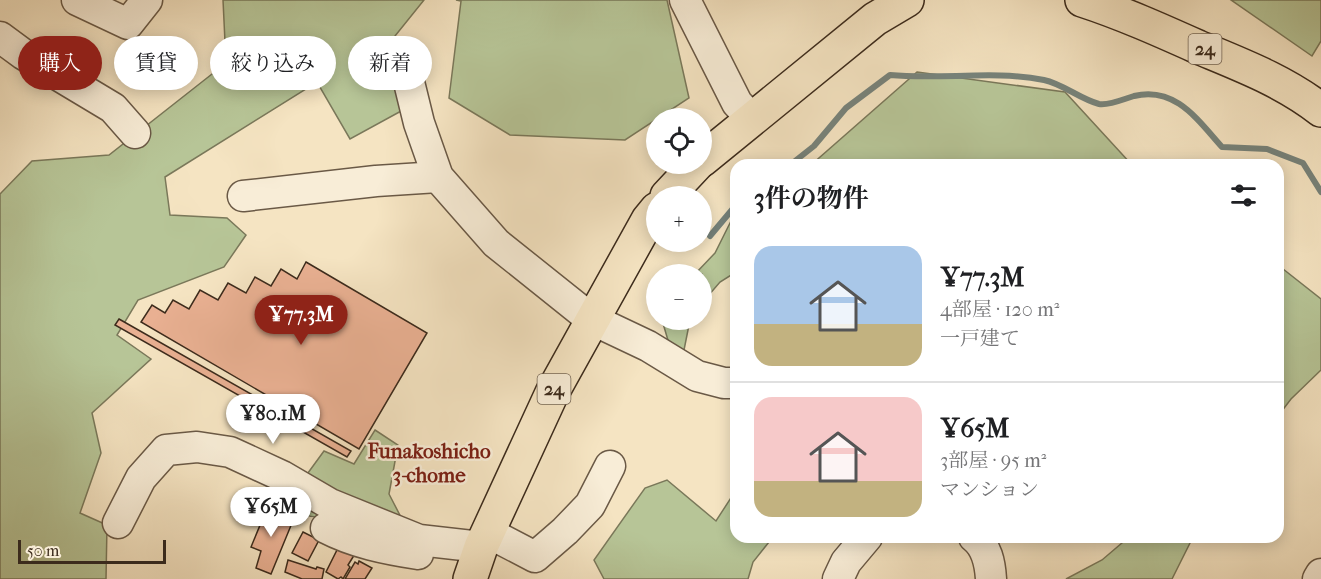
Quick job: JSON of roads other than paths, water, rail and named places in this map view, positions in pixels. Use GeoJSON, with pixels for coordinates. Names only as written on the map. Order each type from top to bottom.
{"type":"FeatureCollection","features":[{"type":"Feature","properties":{"kind":"main road"},"geometry":{"type":"LineString","coordinates":[[712,152],[875,20],[907,0]]}},
{"type":"Feature","properties":{"kind":"main road","name":"24"},"geometry":{"type":"LineString","coordinates":[[1082,0],[1111,9],[1260,73],[1300,93],[1321,110]]}},
{"type":"Feature","properties":{"kind":"main road"},"geometry":{"type":"LineString","coordinates":[[677,186],[688,174]]}},
{"type":"Feature","properties":{"kind":"main road","name":"24"},"geometry":{"type":"LineString","coordinates":[[470,579],[484,540],[552,393],[646,223]]}},
{"type":"Feature","properties":{"kind":"street"},"geometry":{"type":"LineString","coordinates":[[77,0],[128,24],[147,0]]}},
{"type":"Feature","properties":{"kind":"street"},"geometry":{"type":"LineString","coordinates":[[685,0],[737,103],[752,118]]}},
{"type":"Feature","properties":{"kind":"street"},"geometry":{"type":"LineString","coordinates":[[0,37],[18,50]]}},
{"type":"Feature","properties":{"kind":"street"},"geometry":{"type":"LineString","coordinates":[[0,60],[18,71]]}},
{"type":"Feature","properties":{"kind":"street"},"geometry":{"type":"LineString","coordinates":[[84,90],[113,108],[135,133]]}},
{"type":"Feature","properties":{"kind":"street"},"geometry":{"type":"LineString","coordinates":[[411,90],[419,123],[438,177],[496,243],[591,319],[648,346],[698,376],[730,384]]}},
{"type":"Feature","properties":{"kind":"street"},"geometry":{"type":"LineString","coordinates":[[243,196],[376,181],[438,177]]}},
{"type":"Feature","properties":{"kind":"street"},"geometry":{"type":"LineString","coordinates":[[118,524],[141,478],[166,450],[197,447],[230,452],[282,476],[330,504],[419,540],[484,540],[535,557],[591,505],[610,466]]}},
{"type":"Feature","properties":{"kind":"street"},"geometry":{"type":"LineString","coordinates":[[326,528],[383,549],[418,554],[419,540]]}},
{"type":"Feature","properties":{"kind":"street"},"geometry":{"type":"LineString","coordinates":[[838,579],[846,562],[862,543]]}},
{"type":"Feature","properties":{"kind":"street"},"geometry":{"type":"LineString","coordinates":[[981,543],[990,567],[991,579]]}},
{"type":"Feature","properties":{"kind":"waterway"},"geometry":{"type":"LineString","coordinates":[[798,159],[814,146],[846,108],[890,75],[1025,77],[1051,82],[1099,104],[1149,94],[1173,100],[1194,116],[1222,147],[1267,149],[1303,163],[1321,192]]}},
{"type":"Feature","properties":{"kind":"waterway"},"geometry":{"type":"LineString","coordinates":[[712,234],[730,212]]}},
{"type":"Feature","properties":{"kind":"district","name":"Funakoshicho 3-chome"},"geometry":{"type":"Point","coordinates":[429,463]}}]}
